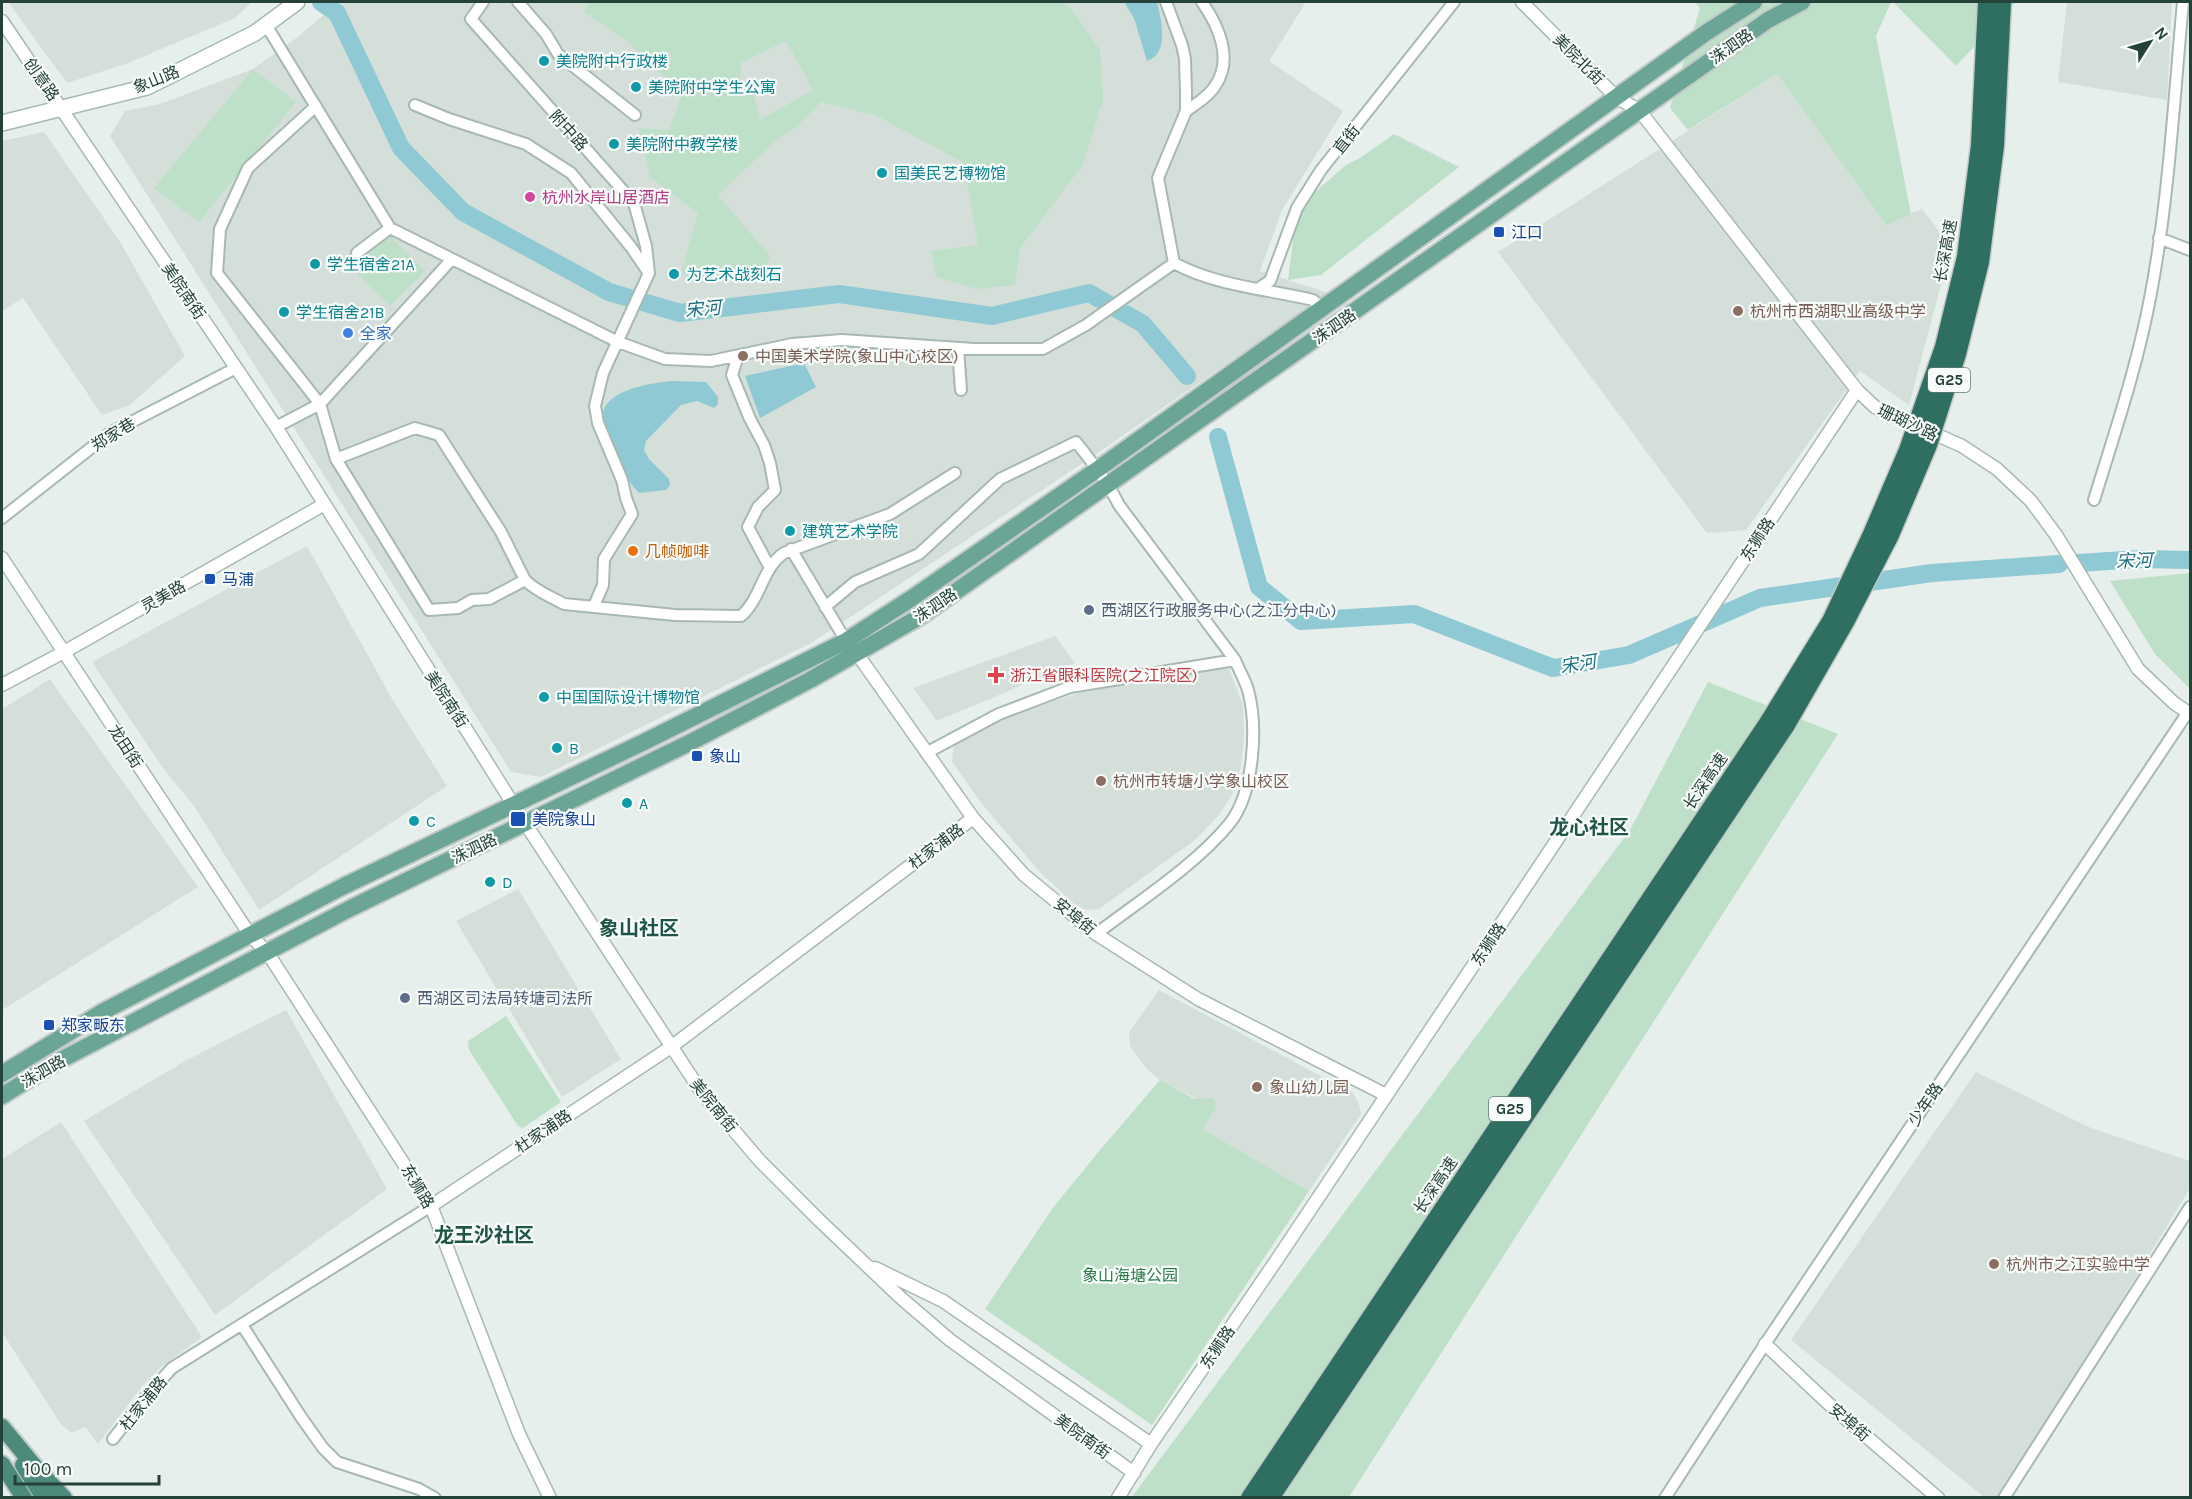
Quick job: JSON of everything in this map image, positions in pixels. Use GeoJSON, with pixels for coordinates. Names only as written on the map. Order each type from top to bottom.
{"type":"FeatureCollection","features":[{"type":"Feature","properties":{"kind":"highway","name":"长深高速"},"geometry":{"type":"LineString","coordinates":[[1270,1497],[1778,722],[1831,621],[1908,450],[1944,347],[1966,257],[1979,156],[1987,2]]}},
{"type":"Feature","properties":{"kind":"highway","name":"长深高速"},"geometry":{"type":"LineString","coordinates":[[1250,1497],[1845,622],[1890,535],[1928,445],[1957,354],[1980,262],[1995,146],[2002,2]]}},
{"type":"Feature","properties":{"kind":"highway"},"geometry":{"type":"LineString","coordinates":[[2,1427],[64,1497]]}},
{"type":"Feature","properties":{"kind":"highway"},"geometry":{"type":"LineString","coordinates":[[2,1432],[44,1497]]}},
{"type":"Feature","properties":{"kind":"highway"},"geometry":{"type":"LineString","coordinates":[[2,1464],[24,1497]]}},
{"type":"Feature","properties":{"kind":"main road","name":"象山路"},"geometry":{"type":"LineString","coordinates":[[2,123],[147,87],[255,33],[297,2]]}},
{"type":"Feature","properties":{"kind":"main road","name":"洙泗路"},"geometry":{"type":"LineString","coordinates":[[2,1095],[55,1063],[351,908],[687,744],[852,647],[912,598],[1098,469],[1707,32],[1754,2]]}},
{"type":"Feature","properties":{"kind":"main road","name":"洙泗路"},"geometry":{"type":"LineString","coordinates":[[2,1074],[104,1011],[344,886],[644,742],[921,616],[1768,20],[1802,2]]}},
{"type":"Feature","properties":{"kind":"street","name":"附中路"},"geometry":{"type":"LineString","coordinates":[[483,2],[471,19],[634,203],[646,246],[649,273]]}},
{"type":"Feature","properties":{"kind":"street"},"geometry":{"type":"LineString","coordinates":[[518,2],[546,34],[558,54],[635,115]]}},
{"type":"Feature","properties":{"kind":"street"},"geometry":{"type":"LineString","coordinates":[[1166,2],[1178,28],[1185,59],[1186,111],[1158,178],[1174,263]]}},
{"type":"Feature","properties":{"kind":"street"},"geometry":{"type":"LineString","coordinates":[[1186,111],[1215,87],[1221,74],[1223,49],[1220,32],[1202,2]]}},
{"type":"Feature","properties":{"kind":"street","name":"直街"},"geometry":{"type":"LineString","coordinates":[[1259,288],[1270,281],[1298,208],[1321,170],[1454,2]]}},
{"type":"Feature","properties":{"kind":"street","name":"美院北街"},"geometry":{"type":"LineString","coordinates":[[1522,2],[1617,98],[1639,110]]}},
{"type":"Feature","properties":{"kind":"street"},"geometry":{"type":"LineString","coordinates":[[2094,500],[2138,355],[2151,292],[2159,238],[2183,2]]}},
{"type":"Feature","properties":{"kind":"street","name":"创意路"},"geometry":{"type":"LineString","coordinates":[[2,21],[62,108]]}},
{"type":"Feature","properties":{"kind":"street"},"geometry":{"type":"LineString","coordinates":[[266,25],[390,228],[618,342],[665,359],[711,361],[792,344],[842,340],[958,348],[1044,349],[1086,325],[1174,263]]}},
{"type":"Feature","properties":{"kind":"street"},"geometry":{"type":"LineString","coordinates":[[415,105],[449,119],[525,144],[571,173],[649,273],[603,373],[595,406],[598,423],[622,480],[632,514],[604,559],[603,585],[594,606]]}},
{"type":"Feature","properties":{"kind":"street"},"geometry":{"type":"LineString","coordinates":[[316,106],[248,168],[220,229],[217,273],[320,404],[336,459],[429,610],[458,608],[472,600],[489,599],[525,580]]}},
{"type":"Feature","properties":{"kind":"street","name":"美院南街"},"geometry":{"type":"LineString","coordinates":[[62,108],[276,427],[323,506],[525,823],[702,1093],[760,1161],[901,1298],[950,1340],[1134,1473]]}},
{"type":"Feature","properties":{"kind":"street","name":"珊瑚沙路"},"geometry":{"type":"LineString","coordinates":[[1639,110],[1857,390],[1875,407],[1971,452],[1997,470],[2031,501],[2056,535],[2138,669],[2174,703],[2189,713]]}},
{"type":"Feature","properties":{"kind":"street"},"geometry":{"type":"LineString","coordinates":[[357,253],[390,228]]}},
{"type":"Feature","properties":{"kind":"street"},"geometry":{"type":"LineString","coordinates":[[2159,238],[2190,250]]}},
{"type":"Feature","properties":{"kind":"street"},"geometry":{"type":"LineString","coordinates":[[276,427],[320,404],[452,259]]}},
{"type":"Feature","properties":{"kind":"street"},"geometry":{"type":"LineString","coordinates":[[1174,263],[1214,280],[1313,300],[1322,308]]}},
{"type":"Feature","properties":{"kind":"street"},"geometry":{"type":"LineString","coordinates":[[958,348],[961,390]]}},
{"type":"Feature","properties":{"kind":"street"},"geometry":{"type":"LineString","coordinates":[[738,356],[732,375],[750,419],[764,445],[776,490],[758,507],[748,527],[770,568]]}},
{"type":"Feature","properties":{"kind":"street","name":"郑家巷"},"geometry":{"type":"LineString","coordinates":[[2,518],[110,433],[236,368]]}},
{"type":"Feature","properties":{"kind":"street","name":"东狮路"},"geometry":{"type":"LineString","coordinates":[[1118,1497],[1151,1444],[1857,390]]}},
{"type":"Feature","properties":{"kind":"street"},"geometry":{"type":"LineString","coordinates":[[336,459],[414,428],[439,435],[501,532],[525,580],[533,589],[564,604],[675,615],[741,616],[754,600],[777,557],[791,549],[890,514],[955,473]]}},
{"type":"Feature","properties":{"kind":"street"},"geometry":{"type":"LineString","coordinates":[[825,607],[855,582],[919,554],[1000,479],[1076,442],[1109,484],[1119,505],[1235,660],[1248,689],[1253,725],[1251,762],[1242,800],[1230,822],[1198,855],[1096,934]]}},
{"type":"Feature","properties":{"kind":"street","name":"灵美路"},"geometry":{"type":"LineString","coordinates":[[2,685],[323,506]]}},
{"type":"Feature","properties":{"kind":"street"},"geometry":{"type":"LineString","coordinates":[[791,549],[852,647]]}},
{"type":"Feature","properties":{"kind":"street","name":"龙田街"},"geometry":{"type":"LineString","coordinates":[[2,558],[250,935]]}},
{"type":"Feature","properties":{"kind":"street","name":"安埠街"},"geometry":{"type":"LineString","coordinates":[[852,647],[973,818],[1024,875],[1096,934],[1198,999],[1386,1095]]}},
{"type":"Feature","properties":{"kind":"street"},"geometry":{"type":"LineString","coordinates":[[926,753],[999,714],[1070,687],[1235,660]]}},
{"type":"Feature","properties":{"kind":"street","name":"少年路"},"geometry":{"type":"LineString","coordinates":[[1665,1497],[1765,1344],[2189,713]]}},
{"type":"Feature","properties":{"kind":"street","name":"杜家浦路"},"geometry":{"type":"LineString","coordinates":[[113,1439],[172,1368],[431,1206],[670,1047],[973,818]]}},
{"type":"Feature","properties":{"kind":"street","name":"东狮路"},"geometry":{"type":"LineString","coordinates":[[250,935],[267,952],[431,1206],[519,1434],[549,1497]]}},
{"type":"Feature","properties":{"kind":"street"},"geometry":{"type":"LineString","coordinates":[[2004,1497],[2190,1207]]}},
{"type":"Feature","properties":{"kind":"street","name":"美院南街"},"geometry":{"type":"LineString","coordinates":[[866,1263],[943,1301],[1151,1444]]}},
{"type":"Feature","properties":{"kind":"street"},"geometry":{"type":"LineString","coordinates":[[242,1325],[323,1448],[337,1462],[419,1489],[435,1497]]}},
{"type":"Feature","properties":{"kind":"street","name":"安埠街"},"geometry":{"type":"LineString","coordinates":[[1765,1344],[1831,1406],[1938,1497]]}},
{"type":"Feature","properties":{"kind":"shaded area"},"geometry":{"type":"Polygon","coordinates":[[[8,2],[252,2],[235,18],[128,63],[67,83],[8,2]]]}},
{"type":"Feature","properties":{"kind":"shaded area","name":"中国美术学院(象山中心校区)"},"geometry":{"type":"Polygon","coordinates":[[[339,2],[1306,2],[1269,61],[1343,111],[1282,210],[1260,271],[1329,293],[1089,459],[811,643],[541,777],[511,772],[110,136],[125,111],[160,104],[253,69],[299,36],[339,2]]]}},
{"type":"Feature","properties":{"kind":"shaded area"},"geometry":{"type":"Polygon","coordinates":[[[2067,2],[2172,2],[2167,100],[2058,82],[2067,2]]]}},
{"type":"Feature","properties":{"kind":"shaded area","name":"杭州市西湖职业高级中学"},"geometry":{"type":"Polygon","coordinates":[[[1777,74],[1885,224],[1922,209],[1951,247],[1909,405],[1860,371],[1746,530],[1707,533],[1498,252],[1777,74]]]}},
{"type":"Feature","properties":{"kind":"shaded area"},"geometry":{"type":"Polygon","coordinates":[[[44,132],[119,240],[185,356],[130,405],[102,415],[23,298],[2,311],[2,141],[44,132]]]}},
{"type":"Feature","properties":{"kind":"shaded area"},"geometry":{"type":"Polygon","coordinates":[[[307,546],[391,697],[447,786],[259,910],[194,806],[165,771],[92,662],[307,546]]]}},
{"type":"Feature","properties":{"kind":"shaded area","name":"浙江省眼科医院(之江院区)"},"geometry":{"type":"Polygon","coordinates":[[[1055,636],[1075,663],[937,721],[913,688],[1055,636]]]}},
{"type":"Feature","properties":{"kind":"shaded area","name":"杭州市转塘小学象山校区"},"geometry":{"type":"Polygon","coordinates":[[[1229,668],[1243,705],[1244,735],[1241,767],[1232,795],[1218,816],[1194,841],[1099,909],[1087,910],[1074,904],[1038,870],[982,804],[952,762],[954,744],[1004,718],[1078,693],[1229,668]]]}},
{"type":"Feature","properties":{"kind":"shaded area"},"geometry":{"type":"Polygon","coordinates":[[[50,679],[198,887],[2,1010],[2,709],[50,679]]]}},
{"type":"Feature","properties":{"kind":"shaded area"},"geometry":{"type":"Polygon","coordinates":[[[518,889],[621,1059],[562,1097],[456,921],[518,889]]]}},
{"type":"Feature","properties":{"kind":"shaded area","name":"象山幼儿园"},"geometry":{"type":"Polygon","coordinates":[[[1159,990],[1353,1093],[1361,1114],[1309,1191],[1201,1129],[1215,1108],[1160,1080],[1147,1069],[1130,1046],[1129,1032],[1159,990]]]}},
{"type":"Feature","properties":{"kind":"shaded area"},"geometry":{"type":"Polygon","coordinates":[[[286,1010],[387,1189],[215,1315],[84,1121],[185,1061],[286,1010]]]}},
{"type":"Feature","properties":{"kind":"shaded area","name":"杭州市之江实验中学"},"geometry":{"type":"Polygon","coordinates":[[[1976,1072],[2091,1128],[2190,1161],[2190,1188],[2002,1497],[1984,1497],[1791,1340],[1976,1072]]]}},
{"type":"Feature","properties":{"kind":"shaded area"},"geometry":{"type":"Polygon","coordinates":[[[61,1122],[202,1337],[161,1367],[143,1385],[98,1444],[85,1427],[71,1433],[60,1423],[2,1332],[2,1159],[61,1122]]]}},
{"type":"Feature","properties":{"kind":"green space"},"geometry":{"type":"Polygon","coordinates":[[[589,2],[1066,2],[1100,50],[1103,100],[1082,166],[1020,248],[1015,285],[977,289],[936,277],[931,251],[978,245],[964,163],[877,116],[821,102],[795,128],[774,142],[718,195],[770,256],[766,269],[696,284],[681,273],[698,213],[650,177],[639,128],[669,130],[682,94],[627,41],[584,12],[589,2]],[[786,41],[741,63],[740,81],[753,90],[760,120],[813,90],[786,41]]]}},
{"type":"Feature","properties":{"kind":"green space"},"geometry":{"type":"Polygon","coordinates":[[[1695,2],[1891,2],[1876,36],[1911,214],[1886,225],[1777,74],[1688,130],[1670,108],[1700,8],[1695,2]]]}},
{"type":"Feature","properties":{"kind":"green space"},"geometry":{"type":"Polygon","coordinates":[[[1893,2],[2016,2],[1956,66],[1893,2]]]}},
{"type":"Feature","properties":{"kind":"green space"},"geometry":{"type":"Polygon","coordinates":[[[253,69],[296,102],[199,222],[154,188],[253,69]]]}},
{"type":"Feature","properties":{"kind":"green space"},"geometry":{"type":"Polygon","coordinates":[[[1394,134],[1459,167],[1321,275],[1288,280],[1297,208],[1346,165],[1394,134]]]}},
{"type":"Feature","properties":{"kind":"green space"},"geometry":{"type":"Polygon","coordinates":[[[388,234],[425,271],[390,306],[353,270],[388,234]]]}},
{"type":"Feature","properties":{"kind":"green space"},"geometry":{"type":"Polygon","coordinates":[[[2190,573],[2190,689],[2155,654],[2110,581],[2190,573]]]}},
{"type":"Feature","properties":{"kind":"green space"},"geometry":{"type":"Polygon","coordinates":[[[1708,682],[1838,734],[1349,1497],[1131,1498],[1630,830],[1708,682]]]}},
{"type":"Feature","properties":{"kind":"green space"},"geometry":{"type":"Polygon","coordinates":[[[506,1016],[561,1102],[523,1128],[518,1126],[469,1050],[468,1041],[506,1016]]]}},
{"type":"Feature","properties":{"kind":"green space","name":"象山海塘公园"},"geometry":{"type":"Polygon","coordinates":[[[1160,1080],[1195,1099],[1213,1098],[1216,1108],[1202,1129],[1309,1191],[1152,1425],[985,1309],[1052,1209],[1160,1080]]]}},
{"type":"Feature","properties":{"kind":"water"},"geometry":{"type":"Polygon","coordinates":[[[1124,2],[1157,2],[1162,26],[1161,43],[1159,51],[1147,61],[1134,18],[1124,2]]]}},
{"type":"Feature","properties":{"kind":"water"},"geometry":{"type":"Polygon","coordinates":[[[804,363],[816,387],[760,418],[745,376],[804,363]]]}},
{"type":"Feature","properties":{"kind":"water"},"geometry":{"type":"Polygon","coordinates":[[[671,381],[706,382],[718,397],[718,404],[714,408],[697,401],[681,405],[646,441],[644,450],[649,459],[669,479],[670,485],[666,490],[639,493],[625,474],[609,440],[604,427],[603,415],[606,405],[614,397],[624,392],[636,387],[671,381]]]}},
{"type":"Feature","properties":{"kind":"waterway","name":"宋河"},"geometry":{"type":"LineString","coordinates":[[321,2],[337,13],[401,148],[463,212],[609,292],[680,313],[839,294],[992,316],[1089,293],[1143,324],[1187,376]]}},
{"type":"Feature","properties":{"kind":"waterway","name":"宋河"},"geometry":{"type":"LineString","coordinates":[[1218,437],[1259,587],[1301,621],[1414,614],[1553,668],[1629,655],[1760,598],[1932,573],[2059,564]]}},
{"type":"Feature","properties":{"kind":"waterway","name":"宋河"},"geometry":{"type":"LineString","coordinates":[[2078,563],[2140,559],[2190,560]]}},
{"type":"Feature","properties":{"kind":"place","name":"美院附中行政楼"},"geometry":{"type":"Point","coordinates":[544,61]}},
{"type":"Feature","properties":{"kind":"place","name":"美院附中学生公寓"},"geometry":{"type":"Point","coordinates":[636,87]}},
{"type":"Feature","properties":{"kind":"place","name":"美院附中教学楼"},"geometry":{"type":"Point","coordinates":[614,144]}},
{"type":"Feature","properties":{"kind":"place","name":"国美民艺博物馆"},"geometry":{"type":"Point","coordinates":[882,173]}},
{"type":"Feature","properties":{"kind":"place","name":"杭州水岸山居酒店"},"geometry":{"type":"Point","coordinates":[530,197]}},
{"type":"Feature","properties":{"kind":"place","name":"江口"},"geometry":{"type":"Point","coordinates":[1499,232]}},
{"type":"Feature","properties":{"kind":"place","name":"学生宿舍21A"},"geometry":{"type":"Point","coordinates":[315,264]}},
{"type":"Feature","properties":{"kind":"place","name":"为艺术战刻石"},"geometry":{"type":"Point","coordinates":[674,274]}},
{"type":"Feature","properties":{"kind":"place","name":"杭州市西湖职业高级中学"},"geometry":{"type":"Point","coordinates":[1738,311]}},
{"type":"Feature","properties":{"kind":"place","name":"学生宿舍21B"},"geometry":{"type":"Point","coordinates":[284,312]}},
{"type":"Feature","properties":{"kind":"place","name":"全家"},"geometry":{"type":"Point","coordinates":[348,333]}},
{"type":"Feature","properties":{"kind":"place","name":"中国美术学院(象山中心校区)"},"geometry":{"type":"Point","coordinates":[743,356]}},
{"type":"Feature","properties":{"kind":"place","name":"建筑艺术学院"},"geometry":{"type":"Point","coordinates":[790,531]}},
{"type":"Feature","properties":{"kind":"place","name":"几帧咖啡"},"geometry":{"type":"Point","coordinates":[633,551]}},
{"type":"Feature","properties":{"kind":"place","name":"马浦"},"geometry":{"type":"Point","coordinates":[210,579]}},
{"type":"Feature","properties":{"kind":"place","name":"西湖区行政服务中心(之江分中心)"},"geometry":{"type":"Point","coordinates":[1089,610]}},
{"type":"Feature","properties":{"kind":"place","name":"浙江省眼科医院(之江院区)"},"geometry":{"type":"Point","coordinates":[996,675]}},
{"type":"Feature","properties":{"kind":"place","name":"中国国际设计博物馆"},"geometry":{"type":"Point","coordinates":[544,697]}},
{"type":"Feature","properties":{"kind":"place","name":"B"},"geometry":{"type":"Point","coordinates":[557,748]}},
{"type":"Feature","properties":{"kind":"place","name":"象山"},"geometry":{"type":"Point","coordinates":[697,756]}},
{"type":"Feature","properties":{"kind":"place","name":"杭州市转塘小学象山校区"},"geometry":{"type":"Point","coordinates":[1101,781]}},
{"type":"Feature","properties":{"kind":"place","name":"A"},"geometry":{"type":"Point","coordinates":[627,803]}},
{"type":"Feature","properties":{"kind":"place","name":"美院象山"},"geometry":{"type":"Point","coordinates":[518,819]}},
{"type":"Feature","properties":{"kind":"place","name":"C"},"geometry":{"type":"Point","coordinates":[414,821]}},
{"type":"Feature","properties":{"kind":"place","name":"D"},"geometry":{"type":"Point","coordinates":[490,882]}},
{"type":"Feature","properties":{"kind":"place","name":"西湖区司法局转塘司法所"},"geometry":{"type":"Point","coordinates":[405,998]}},
{"type":"Feature","properties":{"kind":"place","name":"郑家畈东"},"geometry":{"type":"Point","coordinates":[49,1025]}},
{"type":"Feature","properties":{"kind":"place","name":"象山幼儿园"},"geometry":{"type":"Point","coordinates":[1257,1087]}},
{"type":"Feature","properties":{"kind":"place","name":"杭州市之江实验中学"},"geometry":{"type":"Point","coordinates":[1994,1264]}},
{"type":"Feature","properties":{"kind":"district","name":"龙心社区"},"geometry":{"type":"Point","coordinates":[1589,827]}},
{"type":"Feature","properties":{"kind":"district","name":"象山社区"},"geometry":{"type":"Point","coordinates":[639,928]}},
{"type":"Feature","properties":{"kind":"district","name":"龙王沙社区"},"geometry":{"type":"Point","coordinates":[484,1235]}}]}
